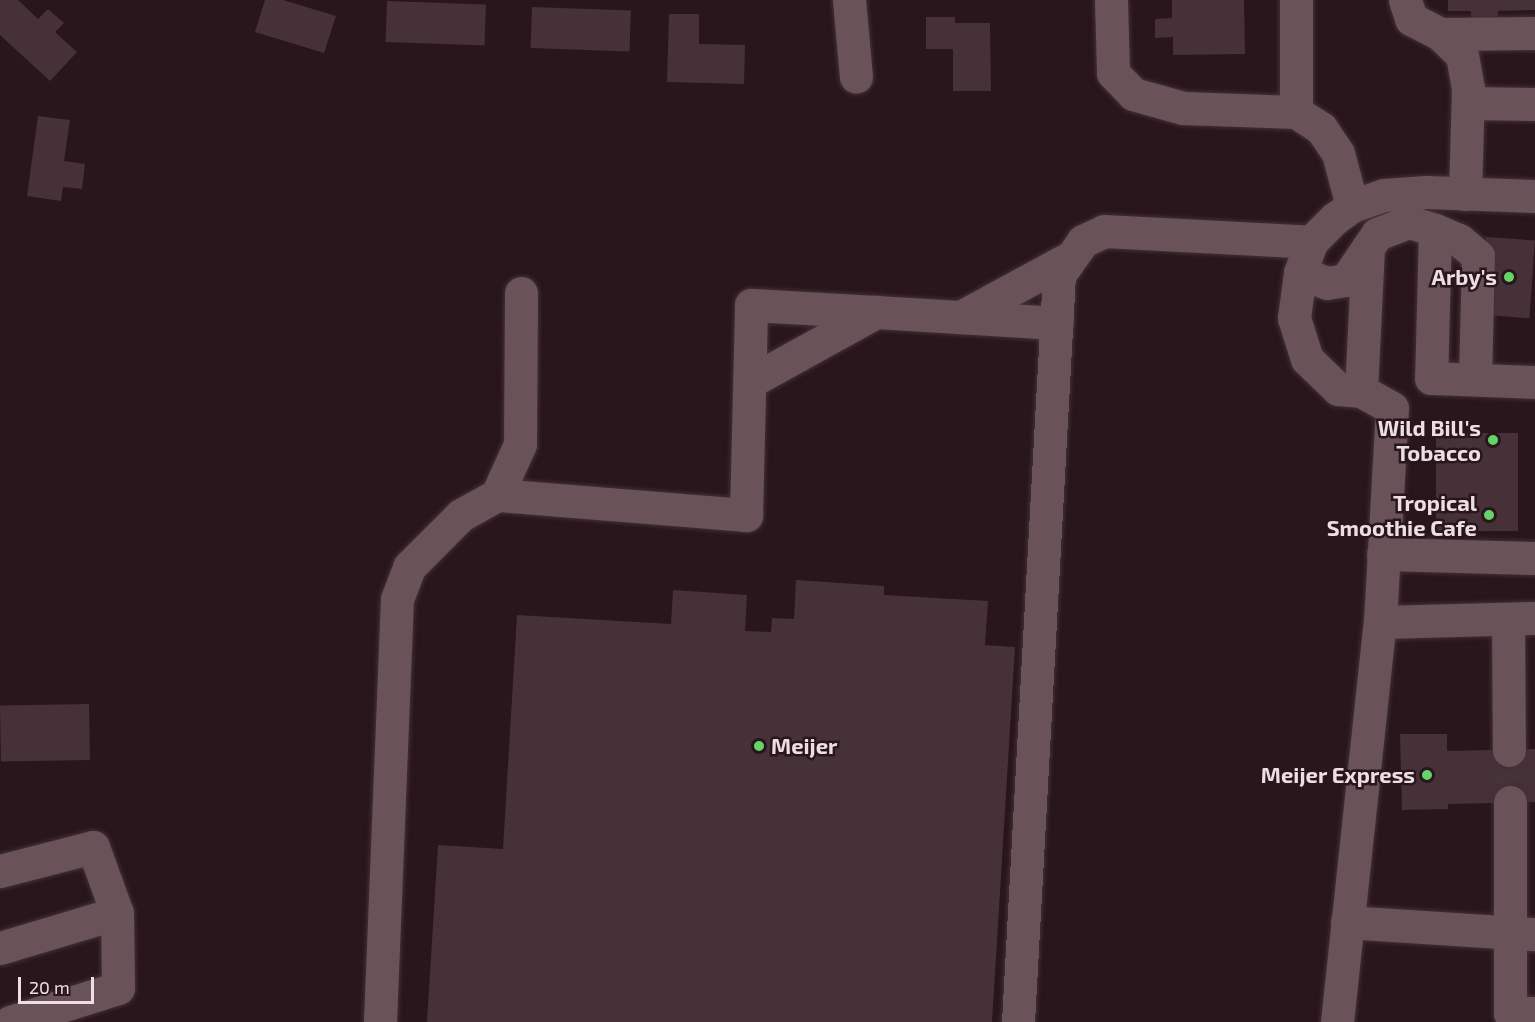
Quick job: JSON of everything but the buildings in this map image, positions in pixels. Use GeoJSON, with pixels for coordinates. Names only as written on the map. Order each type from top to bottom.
{"type":"FeatureCollection","features":[{"type":"Feature","properties":{"kind":"street"},"geometry":{"type":"LineString","coordinates":[[849,0],[856,77]]}},
{"type":"Feature","properties":{"kind":"street"},"geometry":{"type":"LineString","coordinates":[[1111,0],[1113,73],[1133,94],[1183,108],[1296,112],[1322,128],[1338,153],[1352,206]]}},
{"type":"Feature","properties":{"kind":"street"},"geometry":{"type":"LineString","coordinates":[[1296,0],[1296,112]]}},
{"type":"Feature","properties":{"kind":"street"},"geometry":{"type":"LineString","coordinates":[[1405,0],[1412,19],[1440,33],[1462,55],[1468,103],[1465,194]]}},
{"type":"Feature","properties":{"kind":"street"},"geometry":{"type":"LineString","coordinates":[[1440,33],[1535,33]]}},
{"type":"Feature","properties":{"kind":"street"},"geometry":{"type":"LineString","coordinates":[[1468,103],[1535,104]]}},
{"type":"Feature","properties":{"kind":"street"},"geometry":{"type":"LineString","coordinates":[[1392,408],[1361,391],[1338,389],[1307,359],[1294,318],[1300,273],[1311,242],[1352,206],[1384,195],[1535,196]]}},
{"type":"Feature","properties":{"kind":"street"},"geometry":{"type":"LineString","coordinates":[[1300,273],[1327,283],[1346,280],[1369,242],[1377,234],[1409,222],[1459,240],[1478,256],[1475,379]]}},
{"type":"Feature","properties":{"kind":"street"},"geometry":{"type":"LineString","coordinates":[[1431,378],[1435,230]]}},
{"type":"Feature","properties":{"kind":"street"},"geometry":{"type":"LineString","coordinates":[[1018,1022],[1059,275],[1066,260],[1083,241],[1104,231],[1311,242]]}},
{"type":"Feature","properties":{"kind":"street"},"geometry":{"type":"LineString","coordinates":[[1361,391],[1369,242]]}},
{"type":"Feature","properties":{"kind":"street"},"geometry":{"type":"LineString","coordinates":[[961,317],[1066,260]]}},
{"type":"Feature","properties":{"kind":"street"},"geometry":{"type":"LineString","coordinates":[[497,495],[520,444],[521,293]]}},
{"type":"Feature","properties":{"kind":"street"},"geometry":{"type":"LineString","coordinates":[[380,1022],[397,599],[409,567],[431,542],[461,515],[497,495],[746,515],[751,381],[751,305],[1057,323]]}},
{"type":"Feature","properties":{"kind":"street"},"geometry":{"type":"LineString","coordinates":[[751,381],[876,312]]}},
{"type":"Feature","properties":{"kind":"street"},"geometry":{"type":"LineString","coordinates":[[1337,1022],[1380,622],[1392,408],[1431,378],[1535,382]]}},
{"type":"Feature","properties":{"kind":"street"},"geometry":{"type":"LineString","coordinates":[[1383,554],[1535,558]]}},
{"type":"Feature","properties":{"kind":"street"},"geometry":{"type":"LineString","coordinates":[[1380,622],[1521,619],[1509,750]]}},
{"type":"Feature","properties":{"kind":"street"},"geometry":{"type":"LineString","coordinates":[[1510,802],[1523,934],[1510,1013],[1535,1013]]}},
{"type":"Feature","properties":{"kind":"street"},"geometry":{"type":"LineString","coordinates":[[0,871],[93,847],[117,913],[118,988],[10,1022]]}},
{"type":"Feature","properties":{"kind":"street"},"geometry":{"type":"LineString","coordinates":[[0,948],[117,913]]}},
{"type":"Feature","properties":{"kind":"street"},"geometry":{"type":"LineString","coordinates":[[1347,922],[1523,934]]}},
{"type":"Feature","properties":{"kind":"tunnel"},"geometry":{"type":"LineString","coordinates":[[1509,750],[1510,802]]}},
{"type":"Feature","properties":{"kind":"place","name":"Arby's"},"geometry":{"type":"Point","coordinates":[1509,277]}},
{"type":"Feature","properties":{"kind":"place","name":"Wild Bill's Tobacco"},"geometry":{"type":"Point","coordinates":[1493,440]}},
{"type":"Feature","properties":{"kind":"place","name":"Tropical Smoothie Cafe"},"geometry":{"type":"Point","coordinates":[1489,515]}},
{"type":"Feature","properties":{"kind":"place","name":"Meijer"},"geometry":{"type":"Point","coordinates":[759,746]}},
{"type":"Feature","properties":{"kind":"place","name":"Meijer Express"},"geometry":{"type":"Point","coordinates":[1427,775]}}]}
